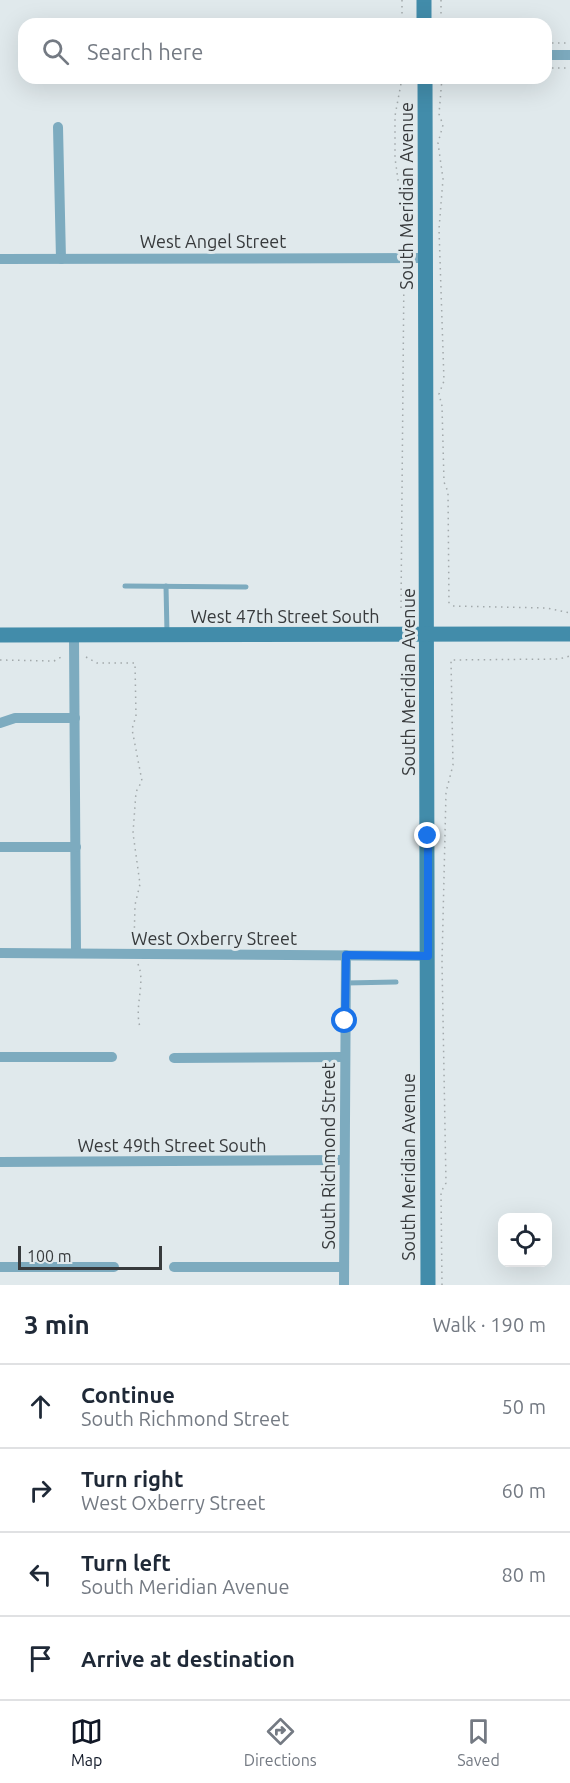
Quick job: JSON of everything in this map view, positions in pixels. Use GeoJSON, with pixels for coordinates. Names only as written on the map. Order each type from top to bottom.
{"type":"FeatureCollection","features":[{"type":"Feature","properties":{"kind":"main road"},"geometry":{"type":"LineString","coordinates":[[424,0],[424,18]]}},
{"type":"Feature","properties":{"kind":"main road","name":"South Meridian Avenue"},"geometry":{"type":"LineString","coordinates":[[425,84],[428,1285]]}},
{"type":"Feature","properties":{"kind":"main road","name":"West 47th Street South"},"geometry":{"type":"LineString","coordinates":[[0,635],[570,634]]}},
{"type":"Feature","properties":{"kind":"street"},"geometry":{"type":"LineString","coordinates":[[552,55],[570,55]]}},
{"type":"Feature","properties":{"kind":"street"},"geometry":{"type":"LineString","coordinates":[[58,127],[61,259]]}},
{"type":"Feature","properties":{"kind":"street","name":"West Angel Street"},"geometry":{"type":"LineString","coordinates":[[0,259],[426,258]]}},
{"type":"Feature","properties":{"kind":"street"},"geometry":{"type":"LineString","coordinates":[[74,636],[76,953]]}},
{"type":"Feature","properties":{"kind":"street"},"geometry":{"type":"LineString","coordinates":[[0,723],[15,718],[75,718]]}},
{"type":"Feature","properties":{"kind":"street"},"geometry":{"type":"LineString","coordinates":[[0,847],[76,847]]}},
{"type":"Feature","properties":{"kind":"street","name":"West Oxberry Street"},"geometry":{"type":"LineString","coordinates":[[0,954],[428,956]]}},
{"type":"Feature","properties":{"kind":"street","name":"South Richmond Street"},"geometry":{"type":"LineString","coordinates":[[344,1285],[346,955]]}},
{"type":"Feature","properties":{"kind":"street"},"geometry":{"type":"LineString","coordinates":[[0,1057],[112,1057]]}},
{"type":"Feature","properties":{"kind":"street"},"geometry":{"type":"LineString","coordinates":[[174,1058],[344,1057]]}},
{"type":"Feature","properties":{"kind":"street","name":"West 49th Street South"},"geometry":{"type":"LineString","coordinates":[[0,1162],[344,1160]]}},
{"type":"Feature","properties":{"kind":"street"},"geometry":{"type":"LineString","coordinates":[[0,1267],[114,1267]]}},
{"type":"Feature","properties":{"kind":"street"},"geometry":{"type":"LineString","coordinates":[[174,1267],[344,1267]]}},
{"type":"Feature","properties":{"kind":"lane"},"geometry":{"type":"LineString","coordinates":[[125,586],[246,586]]}},
{"type":"Feature","properties":{"kind":"lane"},"geometry":{"type":"LineString","coordinates":[[166,586],[166,635]]}},
{"type":"Feature","properties":{"kind":"lane"},"geometry":{"type":"LineString","coordinates":[[346,983],[396,982]]}},
{"type":"Feature","properties":{"kind":"path"},"geometry":{"type":"LineString","coordinates":[[402,0],[402,18]]}},
{"type":"Feature","properties":{"kind":"path"},"geometry":{"type":"LineString","coordinates":[[441,0],[441,18]]}},
{"type":"Feature","properties":{"kind":"path"},"geometry":{"type":"LineString","coordinates":[[552,44],[570,43]]}},
{"type":"Feature","properties":{"kind":"path"},"geometry":{"type":"LineString","coordinates":[[552,68],[570,68]]}},
{"type":"Feature","properties":{"kind":"path"},"geometry":{"type":"LineString","coordinates":[[401,84],[395,116],[395,145],[398,180],[405,195],[401,219],[404,258],[401,608]]}},
{"type":"Feature","properties":{"kind":"path"},"geometry":{"type":"LineString","coordinates":[[442,84],[439,114],[442,125],[438,143],[443,179],[439,229],[444,381],[439,394],[442,406],[444,482],[448,492],[451,606],[547,608],[570,613]]}},
{"type":"Feature","properties":{"kind":"path"},"geometry":{"type":"LineString","coordinates":[[0,660],[54,661],[74,655],[97,663],[135,663],[136,716],[132,729],[136,762],[142,772],[142,781],[136,792],[133,833],[140,884],[134,924],[136,954],[142,972],[138,1018],[140,1027]]}},
{"type":"Feature","properties":{"kind":"path"},"geometry":{"type":"LineString","coordinates":[[442,1285],[441,1192],[446,1183],[442,962],[446,792],[453,765],[451,660],[559,659],[570,656]]}},
{"type":"Feature","properties":{"kind":"route"},"geometry":{"type":"LineString","coordinates":[[345,1021],[346,955],[428,956],[428,836]]}}]}
